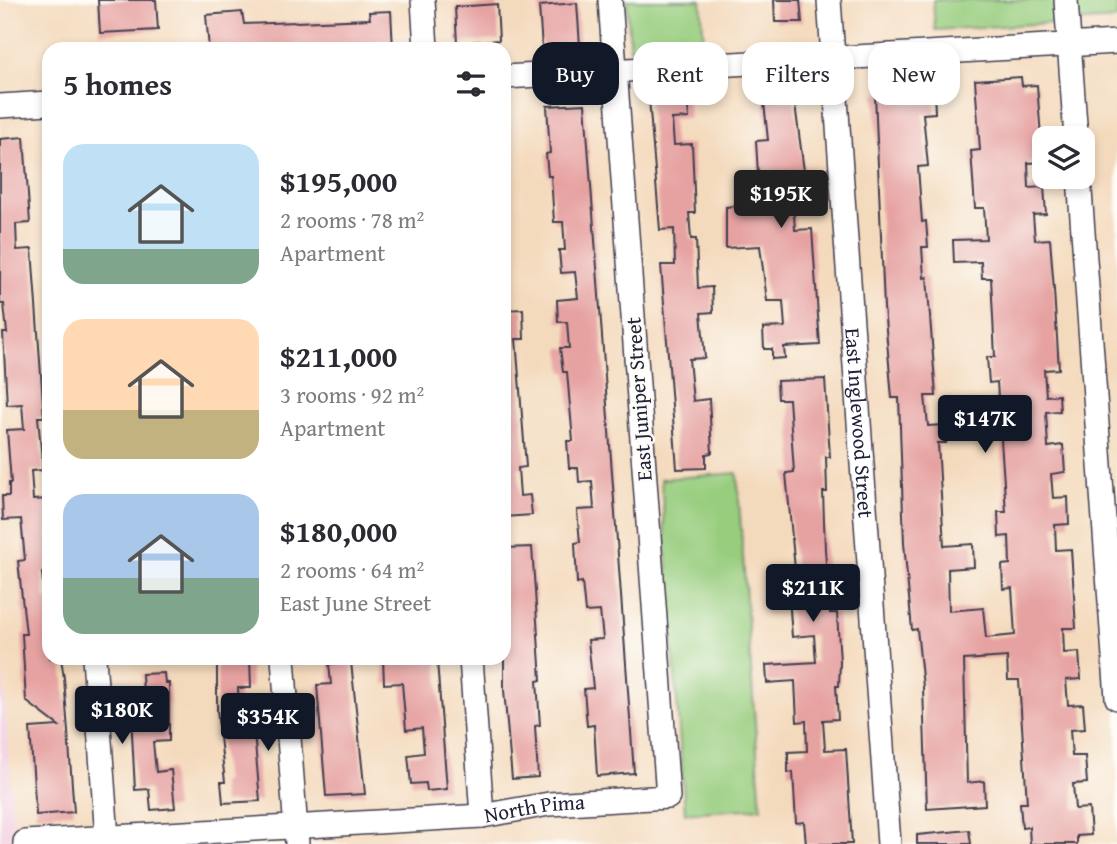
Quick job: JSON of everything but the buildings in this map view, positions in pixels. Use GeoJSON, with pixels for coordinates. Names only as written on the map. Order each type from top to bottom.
{"type":"FeatureCollection","features":[{"type":"Feature","properties":{"kind":"street"},"geometry":{"type":"LineString","coordinates":[[423,0],[426,42]]}},
{"type":"Feature","properties":{"kind":"street","name":"East Juniper Street"},"geometry":{"type":"LineString","coordinates":[[610,0],[613,42]]}},
{"type":"Feature","properties":{"kind":"street","name":"East Inglewood Street"},"geometry":{"type":"LineString","coordinates":[[830,0],[832,42]]}},
{"type":"Feature","properties":{"kind":"street"},"geometry":{"type":"LineString","coordinates":[[1066,0],[1075,126]]}},
{"type":"Feature","properties":{"kind":"street"},"geometry":{"type":"LineString","coordinates":[[854,57],[1117,41]]}},
{"type":"Feature","properties":{"kind":"street"},"geometry":{"type":"LineString","coordinates":[[619,71],[742,63]]}},
{"type":"Feature","properties":{"kind":"street"},"geometry":{"type":"LineString","coordinates":[[511,77],[532,75]]}},
{"type":"Feature","properties":{"kind":"street"},"geometry":{"type":"LineString","coordinates":[[0,106],[42,103]]}},
{"type":"Feature","properties":{"kind":"street","name":"East Juniper Street"},"geometry":{"type":"LineString","coordinates":[[617,105],[668,797]]}},
{"type":"Feature","properties":{"kind":"street","name":"East Inglewood Street"},"geometry":{"type":"LineString","coordinates":[[836,105],[889,844]]}},
{"type":"Feature","properties":{"kind":"street"},"geometry":{"type":"LineString","coordinates":[[1080,189],[1117,698]]}},
{"type":"Feature","properties":{"kind":"street"},"geometry":{"type":"LineString","coordinates":[[95,665],[107,838]]}},
{"type":"Feature","properties":{"kind":"street"},"geometry":{"type":"LineString","coordinates":[[285,665],[297,835]]}},
{"type":"Feature","properties":{"kind":"street"},"geometry":{"type":"LineString","coordinates":[[471,665],[482,816]]}},
{"type":"Feature","properties":{"kind":"street","name":"North Pima"},"geometry":{"type":"LineString","coordinates":[[25,842],[297,835],[482,816],[549,804],[668,797]]}},
{"type":"Feature","properties":{"kind":"shaded area"},"geometry":{"type":"Polygon","coordinates":[[[0,633],[15,844],[0,844],[0,633]]]}},
{"type":"Feature","properties":{"kind":"green space"},"geometry":{"type":"Polygon","coordinates":[[[627,0],[701,0],[704,42],[633,42],[633,49],[630,49],[627,0]]]}},
{"type":"Feature","properties":{"kind":"green space"},"geometry":{"type":"Polygon","coordinates":[[[933,0],[1117,0],[1117,19],[935,30],[933,0]]]}},
{"type":"Feature","properties":{"kind":"green space"},"geometry":{"type":"Polygon","coordinates":[[[737,473],[761,808],[685,813],[661,479],[737,473]]]}}]}
